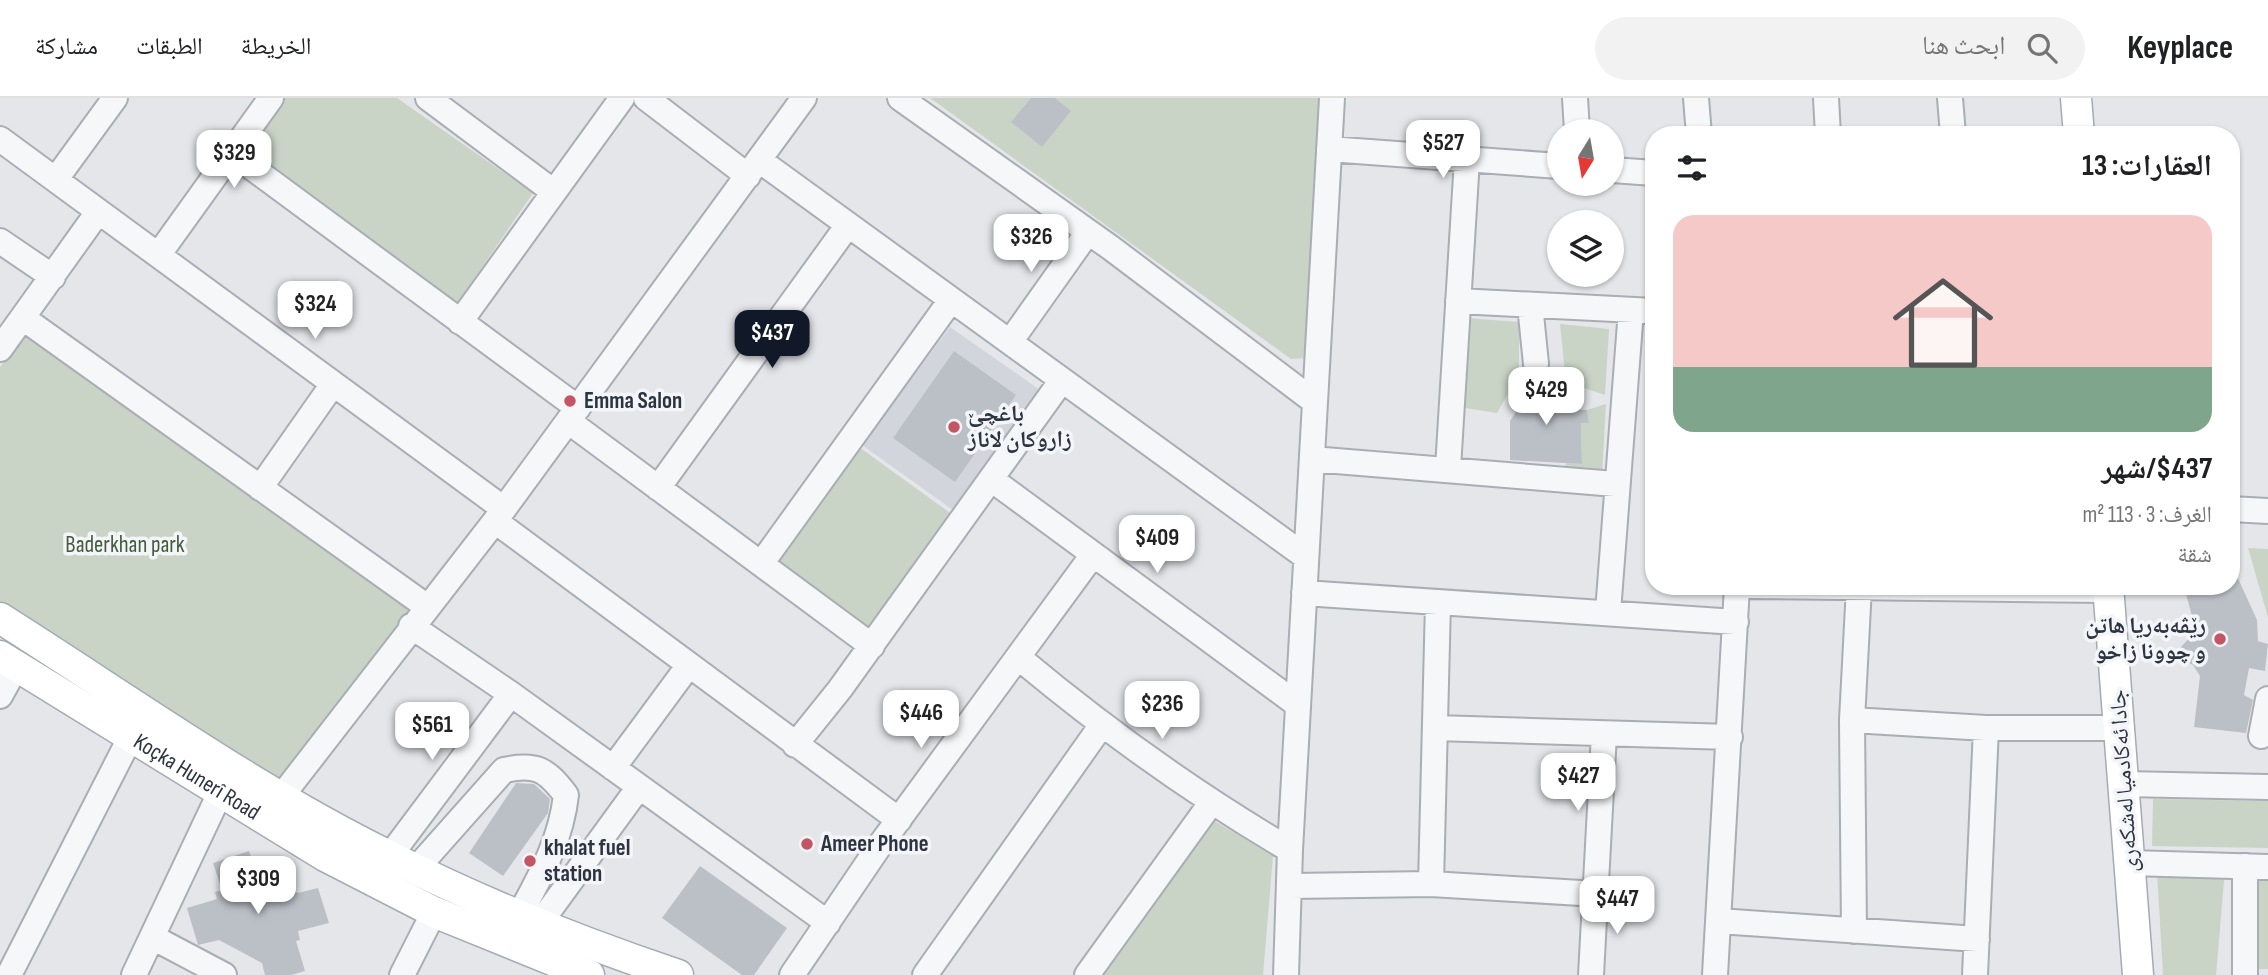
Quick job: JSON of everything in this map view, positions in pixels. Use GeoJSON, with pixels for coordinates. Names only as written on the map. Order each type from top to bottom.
{"type":"FeatureCollection","features":[{"type":"Feature","properties":{"kind":"main road"},"geometry":{"type":"LineString","coordinates":[[2077,98],[2079,126]]}},
{"type":"Feature","properties":{"kind":"main road","name":"جادا ئه‌كادميا له‌شكه‌رى"},"geometry":{"type":"LineString","coordinates":[[2109,595],[2138,975]]}},
{"type":"Feature","properties":{"kind":"main road"},"geometry":{"type":"LineString","coordinates":[[0,618],[281,797],[389,857],[530,918],[678,975]]}},
{"type":"Feature","properties":{"kind":"main road","name":"Koçka Hunerî Road"},"geometry":{"type":"LineString","coordinates":[[8,662],[325,856],[434,912],[589,975]]}},
{"type":"Feature","properties":{"kind":"main road"},"geometry":{"type":"LineString","coordinates":[[325,856],[339,829]]}},
{"type":"Feature","properties":{"kind":"street"},"geometry":{"type":"LineString","coordinates":[[55,179],[115,98]]}},
{"type":"Feature","properties":{"kind":"street"},"geometry":{"type":"LineString","coordinates":[[159,254],[271,98]]}},
{"type":"Feature","properties":{"kind":"street"},"geometry":{"type":"LineString","coordinates":[[428,98],[554,192]]}},
{"type":"Feature","properties":{"kind":"street"},"geometry":{"type":"LineString","coordinates":[[460,322],[622,98]]}},
{"type":"Feature","properties":{"kind":"street"},"geometry":{"type":"LineString","coordinates":[[646,98],[753,168],[848,225],[1306,557]]}},
{"type":"Feature","properties":{"kind":"street"},"geometry":{"type":"LineString","coordinates":[[281,797],[499,515],[804,98]]}},
{"type":"Feature","properties":{"kind":"street"},"geometry":{"type":"LineString","coordinates":[[900,98],[1088,232],[1315,402]]}},
{"type":"Feature","properties":{"kind":"street"},"geometry":{"type":"LineString","coordinates":[[1286,975],[1291,886],[1290,850],[1332,98]]}},
{"type":"Feature","properties":{"kind":"street"},"geometry":{"type":"LineString","coordinates":[[1575,98],[1576,119]]}},
{"type":"Feature","properties":{"kind":"street"},"geometry":{"type":"LineString","coordinates":[[1696,98],[1698,126]]}},
{"type":"Feature","properties":{"kind":"street"},"geometry":{"type":"LineString","coordinates":[[1826,98],[1828,126]]}},
{"type":"Feature","properties":{"kind":"street"},"geometry":{"type":"LineString","coordinates":[[1950,98],[1952,126]]}},
{"type":"Feature","properties":{"kind":"street"},"geometry":{"type":"LineString","coordinates":[[0,139],[333,384],[689,666],[899,820]]}},
{"type":"Feature","properties":{"kind":"street"},"geometry":{"type":"LineString","coordinates":[[1329,149],[1547,165]]}},
{"type":"Feature","properties":{"kind":"street"},"geometry":{"type":"LineString","coordinates":[[232,153],[460,322],[659,488],[872,646]]}},
{"type":"Feature","properties":{"kind":"street"},"geometry":{"type":"LineString","coordinates":[[1448,468],[1467,159]]}},
{"type":"Feature","properties":{"kind":"street"},"geometry":{"type":"LineString","coordinates":[[1624,171],[1645,172]]}},
{"type":"Feature","properties":{"kind":"street"},"geometry":{"type":"LineString","coordinates":[[0,349],[98,212]]}},
{"type":"Feature","properties":{"kind":"street"},"geometry":{"type":"LineString","coordinates":[[659,488],[848,225]]}},
{"type":"Feature","properties":{"kind":"street"},"geometry":{"type":"LineString","coordinates":[[1010,342],[1088,232]]}},
{"type":"Feature","properties":{"kind":"street"},"geometry":{"type":"LineString","coordinates":[[0,241],[53,277]]}},
{"type":"Feature","properties":{"kind":"street"},"geometry":{"type":"LineString","coordinates":[[761,564],[951,300]]}},
{"type":"Feature","properties":{"kind":"street"},"geometry":{"type":"LineString","coordinates":[[1458,300],[1642,311],[1615,484],[1608,612]]}},
{"type":"Feature","properties":{"kind":"street"},"geometry":{"type":"LineString","coordinates":[[1530,305],[1536,364]]}},
{"type":"Feature","properties":{"kind":"street"},"geometry":{"type":"LineString","coordinates":[[23,318],[426,607]]}},
{"type":"Feature","properties":{"kind":"street"},"geometry":{"type":"LineString","coordinates":[[795,745],[872,646],[1062,380]]}},
{"type":"Feature","properties":{"kind":"street"},"geometry":{"type":"LineString","coordinates":[[260,488],[333,384]]}},
{"type":"Feature","properties":{"kind":"street"},"geometry":{"type":"LineString","coordinates":[[1312,458],[1615,484]]}},
{"type":"Feature","properties":{"kind":"street"},"geometry":{"type":"LineString","coordinates":[[990,479],[1298,705]]}},
{"type":"Feature","properties":{"kind":"street"},"geometry":{"type":"LineString","coordinates":[[2240,509],[2268,511]]}},
{"type":"Feature","properties":{"kind":"street"},"geometry":{"type":"LineString","coordinates":[[792,975],[899,820],[1092,555]]}},
{"type":"Feature","properties":{"kind":"street"},"geometry":{"type":"LineString","coordinates":[[1304,593],[1736,622]]}},
{"type":"Feature","properties":{"kind":"street"},"geometry":{"type":"LineString","coordinates":[[1715,975],[1737,595]]}},
{"type":"Feature","properties":{"kind":"street"},"geometry":{"type":"LineString","coordinates":[[1854,931],[1852,720],[1859,595]]}},
{"type":"Feature","properties":{"kind":"street"},"geometry":{"type":"LineString","coordinates":[[1431,884],[1438,602]]}},
{"type":"Feature","properties":{"kind":"street"},"geometry":{"type":"LineString","coordinates":[[411,626],[511,694],[828,923]]}},
{"type":"Feature","properties":{"kind":"street"},"geometry":{"type":"LineString","coordinates":[[1018,657],[1101,726],[1210,803],[1290,850]]}},
{"type":"Feature","properties":{"kind":"street"},"geometry":{"type":"LineString","coordinates":[[0,696],[8,662]]}},
{"type":"Feature","properties":{"kind":"street"},"geometry":{"type":"LineString","coordinates":[[613,768],[689,666]]}},
{"type":"Feature","properties":{"kind":"street"},"geometry":{"type":"LineString","coordinates":[[389,857],[511,694]]}},
{"type":"Feature","properties":{"kind":"street"},"geometry":{"type":"LineString","coordinates":[[2261,736],[2268,699]]}},
{"type":"Feature","properties":{"kind":"street"},"geometry":{"type":"LineString","coordinates":[[1852,720],[1986,728],[2120,728]]}},
{"type":"Feature","properties":{"kind":"street"},"geometry":{"type":"LineString","coordinates":[[925,975],[1101,726]]}},
{"type":"Feature","properties":{"kind":"street"},"geometry":{"type":"LineString","coordinates":[[1435,728],[1730,737]]}},
{"type":"Feature","properties":{"kind":"street"},"geometry":{"type":"LineString","coordinates":[[1975,975],[1986,728]]}},
{"type":"Feature","properties":{"kind":"street"},"geometry":{"type":"LineString","coordinates":[[1591,975],[1604,734]]}},
{"type":"Feature","properties":{"kind":"street"},"geometry":{"type":"LineString","coordinates":[[9,975],[130,738]]}},
{"type":"Feature","properties":{"kind":"street"},"geometry":{"type":"LineString","coordinates":[[416,869],[504,770],[525,765],[538,768],[554,778],[566,795],[564,819],[530,918]]}},
{"type":"Feature","properties":{"kind":"street"},"geometry":{"type":"LineString","coordinates":[[2124,784],[2268,787]]}},
{"type":"Feature","properties":{"kind":"street"},"geometry":{"type":"LineString","coordinates":[[530,918],[639,787]]}},
{"type":"Feature","properties":{"kind":"street"},"geometry":{"type":"LineString","coordinates":[[134,975],[154,938],[220,793]]}},
{"type":"Feature","properties":{"kind":"street"},"geometry":{"type":"LineString","coordinates":[[1087,975],[1210,803]]}},
{"type":"Feature","properties":{"kind":"street"},"geometry":{"type":"LineString","coordinates":[[2130,863],[2257,866],[2245,975]]}},
{"type":"Feature","properties":{"kind":"street"},"geometry":{"type":"LineString","coordinates":[[1291,886],[1431,884],[1597,894]]}},
{"type":"Feature","properties":{"kind":"street"},"geometry":{"type":"LineString","coordinates":[[402,975],[434,912]]}},
{"type":"Feature","properties":{"kind":"street"},"geometry":{"type":"LineString","coordinates":[[1719,922],[1977,939]]}},
{"type":"Feature","properties":{"kind":"street"},"geometry":{"type":"LineString","coordinates":[[154,938],[224,975]]}},
{"type":"Feature","properties":{"kind":"shaded area"},"geometry":{"type":"Polygon","coordinates":[[[950,327],[1040,390],[953,510],[862,445],[950,327]]]}},
{"type":"Feature","properties":{"kind":"green space"},"geometry":{"type":"Polygon","coordinates":[[[284,98],[397,98],[533,193],[456,305],[247,151],[284,98]]]}},
{"type":"Feature","properties":{"kind":"green space"},"geometry":{"type":"Polygon","coordinates":[[[930,98],[1326,98],[1311,358],[1291,359],[930,98]]]}},
{"type":"Feature","properties":{"kind":"green space"},"geometry":{"type":"Polygon","coordinates":[[[1466,318],[1519,322],[1519,374],[1497,413],[1459,407],[1466,318]]]}},
{"type":"Feature","properties":{"kind":"green space"},"geometry":{"type":"Polygon","coordinates":[[[1560,324],[1609,329],[1605,395],[1566,382],[1560,324]]]}},
{"type":"Feature","properties":{"kind":"green space","name":"Baderkhan park"},"geometry":{"type":"Polygon","coordinates":[[[26,331],[415,607],[278,783],[0,605],[0,367],[26,331]]]}},
{"type":"Feature","properties":{"kind":"green space"},"geometry":{"type":"Polygon","coordinates":[[[1606,404],[1602,475],[1563,473],[1566,463],[1582,464],[1581,423],[1589,423],[1587,410],[1606,404]]]}},
{"type":"Feature","properties":{"kind":"green space"},"geometry":{"type":"Polygon","coordinates":[[[859,447],[953,515],[869,631],[775,563],[859,447]]]}},
{"type":"Feature","properties":{"kind":"green space"},"geometry":{"type":"Polygon","coordinates":[[[2248,548],[2268,549],[2268,617],[2248,548]]]}},
{"type":"Feature","properties":{"kind":"green space"},"geometry":{"type":"Polygon","coordinates":[[[2153,799],[2268,801],[2268,848],[2152,846],[2153,799]]]}},
{"type":"Feature","properties":{"kind":"green space"},"geometry":{"type":"Polygon","coordinates":[[[1213,820],[1273,856],[1263,975],[1102,975],[1213,820]]]}},
{"type":"Feature","properties":{"kind":"green space"},"geometry":{"type":"Polygon","coordinates":[[[2225,869],[2216,975],[2163,975],[2157,871],[2225,869]]]}},
{"type":"Feature","properties":{"kind":"green space"},"geometry":{"type":"Polygon","coordinates":[[[2259,869],[2268,870],[2268,969],[2256,969],[2259,869]]]}},
{"type":"Feature","properties":{"kind":"building"},"geometry":{"type":"Polygon","coordinates":[[[1031,98],[1055,98],[1071,111],[1042,147],[1011,122],[1031,98]]]}},
{"type":"Feature","properties":{"kind":"building"},"geometry":{"type":"Polygon","coordinates":[[[954,351],[1016,395],[955,482],[893,438],[954,351]]]}},
{"type":"Feature","properties":{"kind":"building"},"geometry":{"type":"Polygon","coordinates":[[[1545,375],[1552,379],[1552,397],[1561,399],[1566,409],[1587,410],[1589,423],[1581,423],[1582,464],[1510,460],[1510,421],[1518,409],[1519,397],[1527,398],[1530,378],[1545,375]]]}},
{"type":"Feature","properties":{"kind":"building"},"geometry":{"type":"Polygon","coordinates":[[[2240,583],[2257,620],[2258,641],[2268,644],[2265,671],[2249,668],[2244,695],[2253,700],[2246,733],[2194,727],[2200,676],[2193,665],[2185,661],[2180,648],[2196,631],[2186,595],[2240,595],[2240,583]]]}},
{"type":"Feature","properties":{"kind":"building"},"geometry":{"type":"Polygon","coordinates":[[[516,783],[534,784],[550,799],[548,813],[503,876],[469,853],[516,783]]]}},
{"type":"Feature","properties":{"kind":"building"},"geometry":{"type":"Polygon","coordinates":[[[249,851],[258,879],[266,876],[298,893],[318,888],[329,923],[298,931],[300,940],[296,941],[305,971],[291,975],[265,975],[262,963],[219,940],[198,945],[187,908],[217,899],[215,892],[222,890],[213,863],[249,851]]]}},
{"type":"Feature","properties":{"kind":"building"},"geometry":{"type":"Polygon","coordinates":[[[700,866],[787,928],[754,975],[742,975],[662,918],[700,866]]]}},
{"type":"Feature","properties":{"kind":"place","name":"Emma Salon"},"geometry":{"type":"Point","coordinates":[570,401]}},
{"type":"Feature","properties":{"kind":"place","name":"باغچێ زاروكان لاناز"},"geometry":{"type":"Point","coordinates":[954,427]}},
{"type":"Feature","properties":{"kind":"place","name":"رێڤه‌به‌ريا هاتن و چوونا زاخو"},"geometry":{"type":"Point","coordinates":[2220,639]}},
{"type":"Feature","properties":{"kind":"place","name":"Ameer Phone"},"geometry":{"type":"Point","coordinates":[807,844]}},
{"type":"Feature","properties":{"kind":"place","name":"khalat fuel station"},"geometry":{"type":"Point","coordinates":[530,861]}}]}
